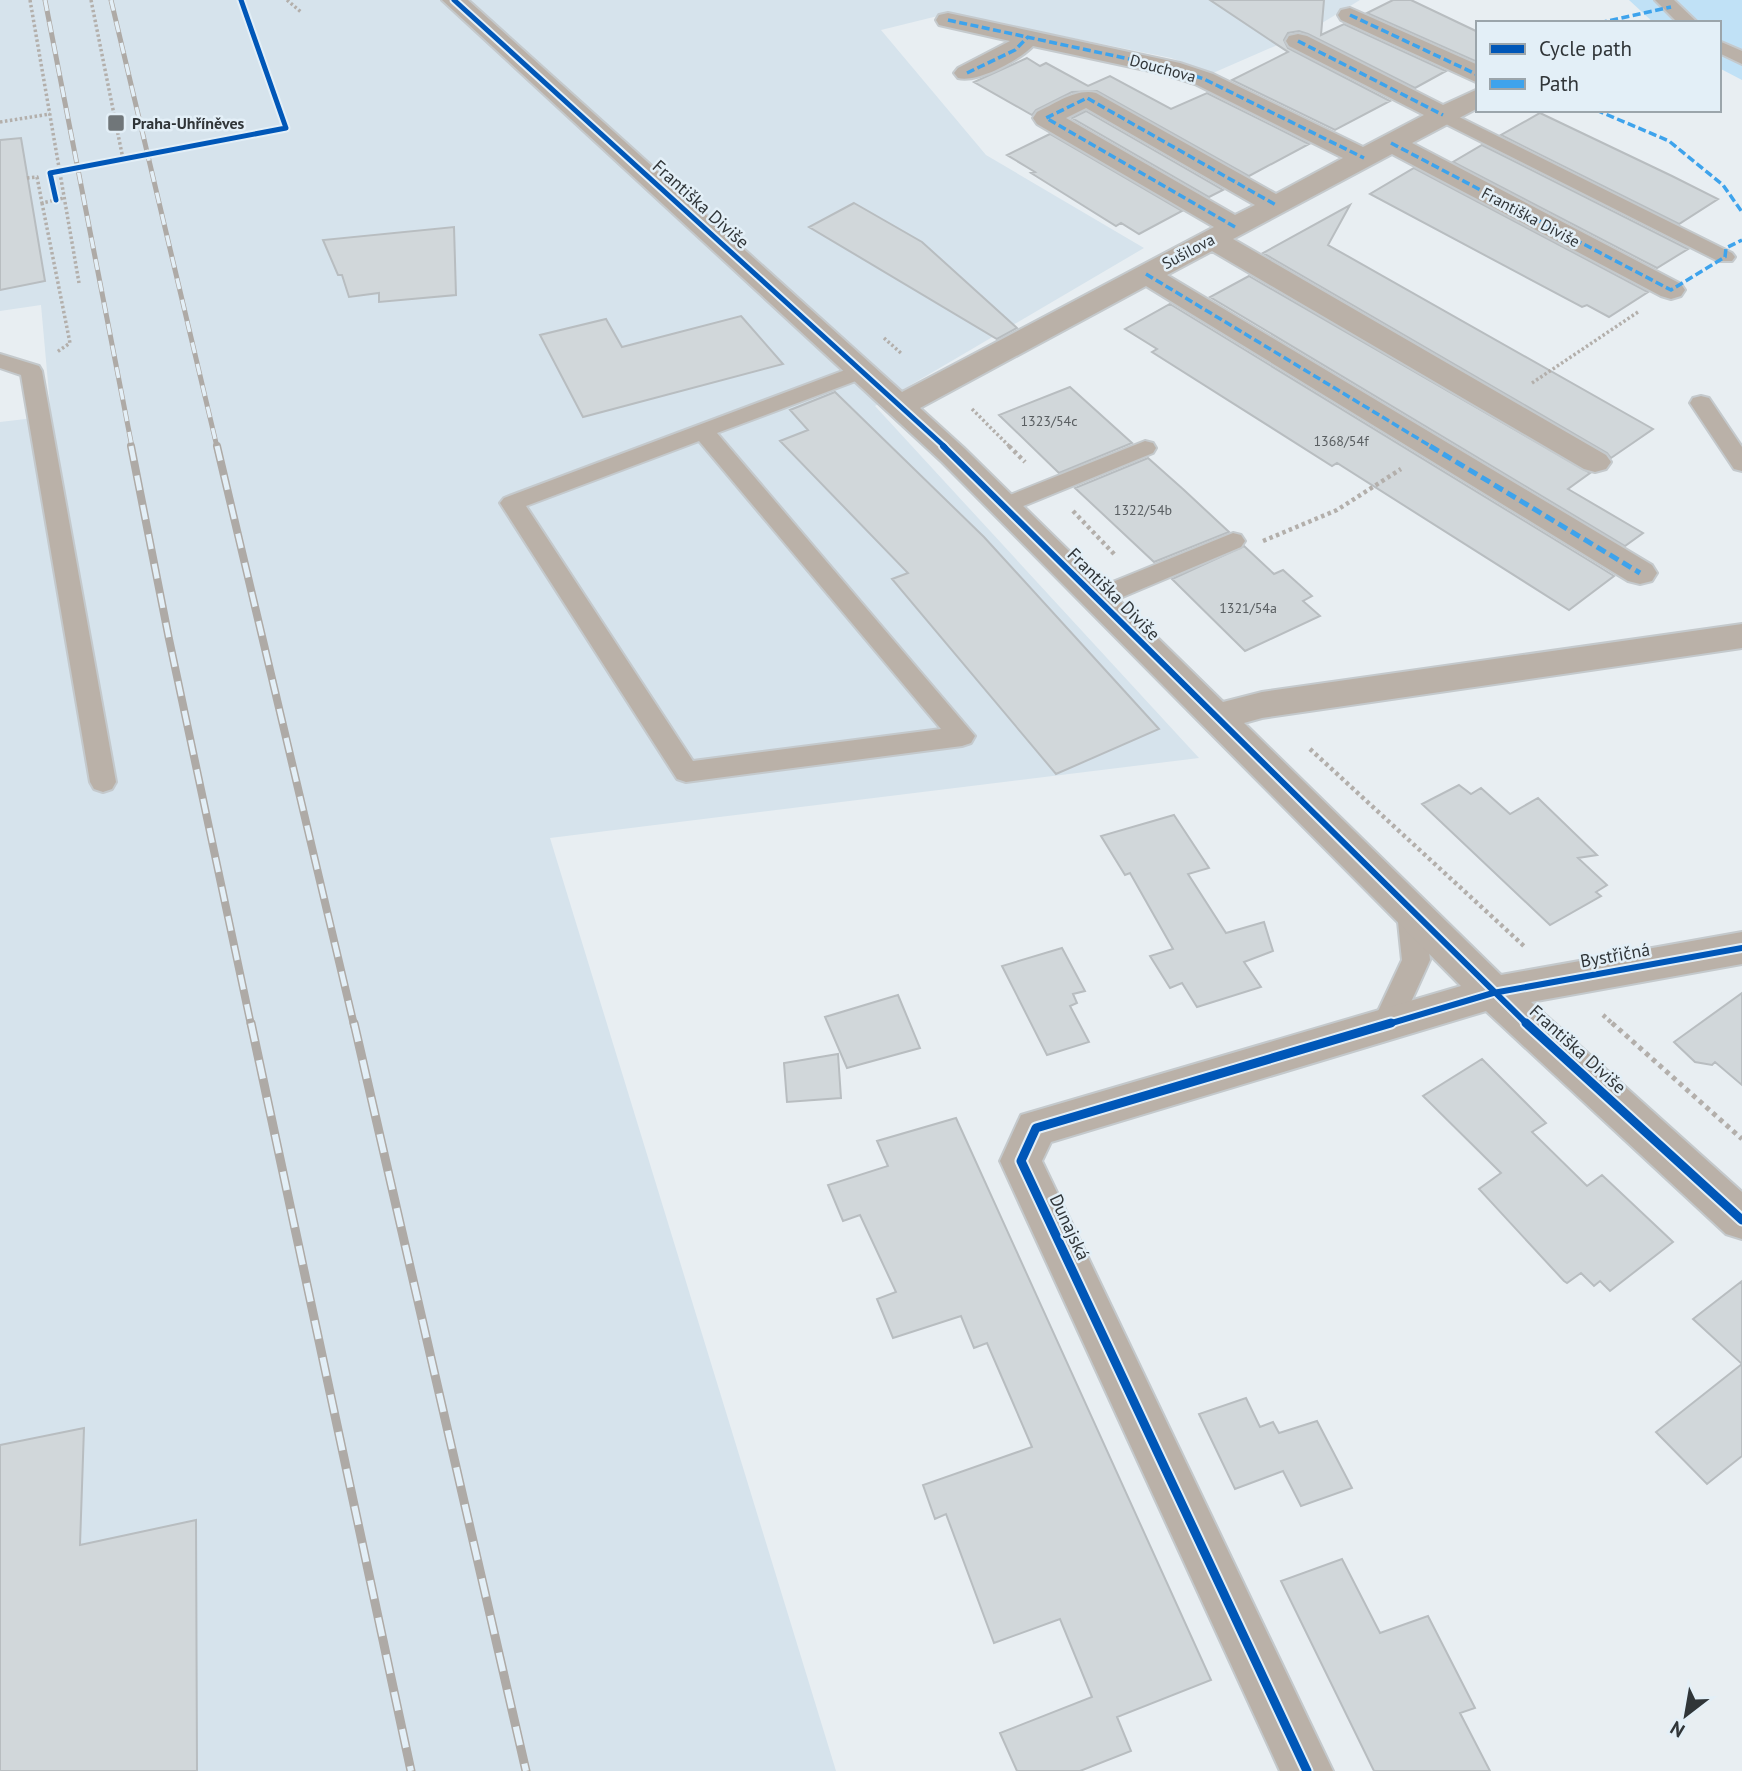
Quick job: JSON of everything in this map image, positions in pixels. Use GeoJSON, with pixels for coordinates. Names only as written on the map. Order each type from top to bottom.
{"type":"FeatureCollection","features":[{"type":"Feature","properties":{"kind":"street","name":"Františka Diviše"},"geometry":{"type":"LineString","coordinates":[[454,0],[861,370],[1097,598],[1493,993],[1742,1220]]}},
{"type":"Feature","properties":{"kind":"street"},"geometry":{"type":"LineString","coordinates":[[1350,15],[1476,74]]}},
{"type":"Feature","properties":{"kind":"street","name":"Douchova"},"geometry":{"type":"LineString","coordinates":[[948,20],[1171,68],[1205,79],[1364,158]]}},
{"type":"Feature","properties":{"kind":"street"},"geometry":{"type":"LineString","coordinates":[[967,73],[1015,50],[1028,37]]}},
{"type":"Feature","properties":{"kind":"street"},"geometry":{"type":"LineString","coordinates":[[1298,41],[1443,115]]}},
{"type":"Feature","properties":{"kind":"street"},"geometry":{"type":"LineString","coordinates":[[1276,205],[1087,98],[1046,118],[1499,406],[1595,462]]}},
{"type":"Feature","properties":{"kind":"street","name":"Sušilova"},"geometry":{"type":"LineString","coordinates":[[899,406],[1476,98]]}},
{"type":"Feature","properties":{"kind":"street","name":"Františka Diviše"},"geometry":{"type":"LineString","coordinates":[[1391,143],[1671,290]]}},
{"type":"Feature","properties":{"kind":"street"},"geometry":{"type":"LineString","coordinates":[[1146,274],[1640,573]]}},
{"type":"Feature","properties":{"kind":"street"},"geometry":{"type":"LineString","coordinates":[[1217,718],[1262,705],[1742,636]]}},
{"type":"Feature","properties":{"kind":"street","name":"Bystřičná"},"geometry":{"type":"LineString","coordinates":[[1493,993],[1742,948]]}},
{"type":"Feature","properties":{"kind":"street","name":"Dunajská"},"geometry":{"type":"LineString","coordinates":[[1307,1771],[1021,1161],[1036,1128],[1493,993]]}},
{"type":"Feature","properties":{"kind":"lane"},"geometry":{"type":"LineString","coordinates":[[1664,0],[1687,21]]}},
{"type":"Feature","properties":{"kind":"lane"},"geometry":{"type":"LineString","coordinates":[[1721,47],[1742,58]]}},
{"type":"Feature","properties":{"kind":"lane"},"geometry":{"type":"LineString","coordinates":[[1443,115],[1725,257]]}},
{"type":"Feature","properties":{"kind":"lane"},"geometry":{"type":"LineString","coordinates":[[0,361],[31,371],[103,782]]}},
{"type":"Feature","properties":{"kind":"lane"},"geometry":{"type":"LineString","coordinates":[[703,431],[962,736],[686,772],[512,503],[861,370]]}},
{"type":"Feature","properties":{"kind":"lane"},"geometry":{"type":"LineString","coordinates":[[1701,402],[1742,464]]}},
{"type":"Feature","properties":{"kind":"lane"},"geometry":{"type":"LineString","coordinates":[[1003,506],[1145,448]]}},
{"type":"Feature","properties":{"kind":"lane"},"geometry":{"type":"LineString","coordinates":[[1097,598],[1233,541]]}},
{"type":"Feature","properties":{"kind":"lane"},"geometry":{"type":"LineString","coordinates":[[1387,1024],[1416,960],[1411,912]]}},
{"type":"Feature","properties":{"kind":"path"},"geometry":{"type":"LineString","coordinates":[[30,0],[79,282]]}},
{"type":"Feature","properties":{"kind":"path"},"geometry":{"type":"LineString","coordinates":[[91,0],[123,159]]}},
{"type":"Feature","properties":{"kind":"path"},"geometry":{"type":"LineString","coordinates":[[241,0],[250,25]]}},
{"type":"Feature","properties":{"kind":"path"},"geometry":{"type":"LineString","coordinates":[[287,0],[301,12]]}},
{"type":"Feature","properties":{"kind":"path"},"geometry":{"type":"LineString","coordinates":[[0,122],[50,114]]}},
{"type":"Feature","properties":{"kind":"path"},"geometry":{"type":"LineString","coordinates":[[51,173],[56,200]]}},
{"type":"Feature","properties":{"kind":"path"},"geometry":{"type":"LineString","coordinates":[[27,178],[37,177],[69,343],[31,371]]}},
{"type":"Feature","properties":{"kind":"path"},"geometry":{"type":"LineString","coordinates":[[42,203],[64,198]]}},
{"type":"Feature","properties":{"kind":"path"},"geometry":{"type":"LineString","coordinates":[[1499,406],[1671,290]]}},
{"type":"Feature","properties":{"kind":"path"},"geometry":{"type":"LineString","coordinates":[[1233,541],[1243,549],[1337,510],[1434,448]]}},
{"type":"Feature","properties":{"kind":"path"},"geometry":{"type":"LineString","coordinates":[[1562,981],[1742,1139]]}},
{"type":"Feature","properties":{"kind":"shaded area"},"geometry":{"type":"Polygon","coordinates":[[[0,0],[1360,0],[1307,32],[1213,73],[1171,58],[950,13],[881,30],[986,155],[1144,248],[875,406],[1199,758],[550,838],[836,1771],[0,1771],[0,422],[51,416],[41,305],[0,311],[0,0]]]}},
{"type":"Feature","properties":{"kind":"shaded area"},"geometry":{"type":"Polygon","coordinates":[[[1629,0],[1742,0],[1742,80],[1721,69],[1721,21],[1652,21],[1629,0]]]}},
{"type":"Feature","properties":{"kind":"building"},"geometry":{"type":"Polygon","coordinates":[[[1210,0],[1324,0],[1321,35],[1344,24],[1446,71],[1415,88],[1308,34],[1299,31],[1288,33],[1284,40],[1288,48],[1390,101],[1335,130],[1232,80],[1288,52],[1210,0]]]}},
{"type":"Feature","properties":{"kind":"building"},"geometry":{"type":"Polygon","coordinates":[[[1393,0],[1411,0],[1476,31],[1476,61],[1475,61],[1367,13],[1393,0]]]}},
{"type":"Feature","properties":{"kind":"building"},"geometry":{"type":"Polygon","coordinates":[[[1027,58],[1040,66],[1046,63],[1088,86],[1110,76],[1171,109],[1207,93],[1309,144],[1249,176],[1097,91],[1072,92],[1036,110],[1032,115],[974,82],[1027,58]]]}},
{"type":"Feature","properties":{"kind":"building"},"geometry":{"type":"Polygon","coordinates":[[[1086,111],[1223,190],[1209,197],[1072,118],[1086,111]]]}},
{"type":"Feature","properties":{"kind":"building"},"geometry":{"type":"Polygon","coordinates":[[[1540,113],[1718,199],[1679,224],[1501,135],[1540,113]]]}},
{"type":"Feature","properties":{"kind":"building"},"geometry":{"type":"Polygon","coordinates":[[[1050,134],[1182,211],[1139,234],[1121,223],[1116,226],[1007,155],[1050,134]]]}},
{"type":"Feature","properties":{"kind":"building"},"geometry":{"type":"Polygon","coordinates":[[[21,138],[45,281],[0,290],[0,140],[21,138]]]}},
{"type":"Feature","properties":{"kind":"building"},"geometry":{"type":"Polygon","coordinates":[[[1482,145],[1688,249],[1657,268],[1453,162],[1482,145]]]}},
{"type":"Feature","properties":{"kind":"building"},"geometry":{"type":"Polygon","coordinates":[[[1414,168],[1648,292],[1609,317],[1587,305],[1582,307],[1370,194],[1414,168]]]}},
{"type":"Feature","properties":{"kind":"building"},"geometry":{"type":"Polygon","coordinates":[[[854,203],[922,242],[1017,328],[997,339],[809,227],[854,203]]]}},
{"type":"Feature","properties":{"kind":"building"},"geometry":{"type":"Polygon","coordinates":[[[1350,205],[1328,245],[1653,429],[1611,458],[1607,453],[1263,253],[1350,205]]]}},
{"type":"Feature","properties":{"kind":"building"},"geometry":{"type":"Polygon","coordinates":[[[454,227],[456,295],[379,302],[379,293],[349,297],[342,275],[338,275],[323,240],[454,227]]]}},
{"type":"Feature","properties":{"kind":"building"},"geometry":{"type":"Polygon","coordinates":[[[1249,276],[1590,473],[1568,489],[1643,533],[1625,546],[1210,297],[1249,276]]]}},
{"type":"Feature","properties":{"kind":"building"},"geometry":{"type":"Polygon","coordinates":[[[1170,304],[1614,576],[1569,610],[1337,463],[1332,466],[1152,352],[1157,349],[1125,329],[1170,304]]]}},
{"type":"Feature","properties":{"kind":"building"},"geometry":{"type":"Polygon","coordinates":[[[741,316],[783,364],[583,417],[540,335],[606,319],[622,347],[741,316]]]}},
{"type":"Feature","properties":{"kind":"building"},"geometry":{"type":"Polygon","coordinates":[[[1070,387],[1132,443],[1059,473],[999,415],[1070,387]]]}},
{"type":"Feature","properties":{"kind":"building"},"geometry":{"type":"Polygon","coordinates":[[[835,392],[984,537],[1159,729],[1056,774],[892,579],[908,573],[780,441],[808,430],[790,410],[835,392]]]}},
{"type":"Feature","properties":{"kind":"building"},"geometry":{"type":"Polygon","coordinates":[[[1148,458],[1229,532],[1154,562],[1075,488],[1148,458]]]}},
{"type":"Feature","properties":{"kind":"building"},"geometry":{"type":"Polygon","coordinates":[[[1244,546],[1274,574],[1283,570],[1312,596],[1303,601],[1320,616],[1245,651],[1172,579],[1244,546]]]}},
{"type":"Feature","properties":{"kind":"building"},"geometry":{"type":"Polygon","coordinates":[[[1459,785],[1471,794],[1481,788],[1510,814],[1538,798],[1597,855],[1578,858],[1607,885],[1596,892],[1601,896],[1550,925],[1422,804],[1459,785]]]}},
{"type":"Feature","properties":{"kind":"building"},"geometry":{"type":"Polygon","coordinates":[[[1174,815],[1209,868],[1188,874],[1226,933],[1264,922],[1273,951],[1244,962],[1261,987],[1197,1007],[1182,983],[1170,988],[1150,956],[1173,949],[1130,873],[1125,875],[1101,836],[1174,815]]]}},
{"type":"Feature","properties":{"kind":"building"},"geometry":{"type":"Polygon","coordinates":[[[1062,948],[1085,991],[1073,994],[1077,1003],[1070,1006],[1089,1042],[1047,1055],[1002,966],[1062,948]]]}},
{"type":"Feature","properties":{"kind":"building"},"geometry":{"type":"Polygon","coordinates":[[[1742,993],[1742,1085],[1715,1062],[1712,1065],[1695,1062],[1674,1042],[1742,993]]]}},
{"type":"Feature","properties":{"kind":"building"},"geometry":{"type":"Polygon","coordinates":[[[898,995],[920,1048],[847,1068],[825,1017],[898,995]]]}},
{"type":"Feature","properties":{"kind":"building"},"geometry":{"type":"Polygon","coordinates":[[[838,1054],[841,1098],[787,1102],[784,1063],[838,1054]]]}},
{"type":"Feature","properties":{"kind":"building"},"geometry":{"type":"Polygon","coordinates":[[[1482,1059],[1546,1123],[1532,1132],[1587,1186],[1602,1175],[1673,1242],[1610,1291],[1600,1281],[1594,1286],[1581,1273],[1567,1283],[1564,1281],[1479,1189],[1501,1173],[1423,1096],[1482,1059]]]}},
{"type":"Feature","properties":{"kind":"building"},"geometry":{"type":"Polygon","coordinates":[[[956,1118],[1211,1680],[1117,1717],[1131,1751],[1080,1771],[1017,1771],[1000,1733],[1092,1697],[1060,1619],[994,1643],[946,1514],[935,1519],[923,1485],[1032,1447],[987,1343],[974,1348],[961,1316],[893,1338],[877,1299],[896,1292],[860,1215],[843,1221],[828,1185],[888,1166],[877,1141],[956,1118]]]}},
{"type":"Feature","properties":{"kind":"building"},"geometry":{"type":"Polygon","coordinates":[[[1742,1281],[1742,1364],[1693,1319],[1742,1281]]]}},
{"type":"Feature","properties":{"kind":"building"},"geometry":{"type":"Polygon","coordinates":[[[1742,1364],[1742,1456],[1707,1484],[1656,1432],[1742,1364]]]}},
{"type":"Feature","properties":{"kind":"building"},"geometry":{"type":"Polygon","coordinates":[[[1246,1398],[1260,1427],[1273,1422],[1279,1433],[1317,1421],[1352,1488],[1301,1506],[1283,1471],[1235,1489],[1199,1414],[1246,1398]]]}},
{"type":"Feature","properties":{"kind":"building"},"geometry":{"type":"Polygon","coordinates":[[[84,1428],[80,1545],[196,1520],[197,1771],[0,1771],[0,1445],[84,1428]]]}},
{"type":"Feature","properties":{"kind":"building"},"geometry":{"type":"Polygon","coordinates":[[[1342,1559],[1380,1633],[1428,1616],[1475,1708],[1460,1713],[1490,1771],[1374,1771],[1281,1581],[1342,1559]]]}},
{"type":"Feature","properties":{"kind":"railway"},"geometry":{"type":"LineString","coordinates":[[45,0],[132,447]]}},
{"type":"Feature","properties":{"kind":"railway"},"geometry":{"type":"LineString","coordinates":[[111,0],[217,447]]}},
{"type":"Feature","properties":{"kind":"railway"},"geometry":{"type":"LineString","coordinates":[[131,446],[251,1025]]}},
{"type":"Feature","properties":{"kind":"railway"},"geometry":{"type":"LineString","coordinates":[[217,446],[354,1025]]}},
{"type":"Feature","properties":{"kind":"railway"},"geometry":{"type":"LineString","coordinates":[[251,1023],[411,1771]]}},
{"type":"Feature","properties":{"kind":"railway"},"geometry":{"type":"LineString","coordinates":[[354,1023],[526,1771]]}},
{"type":"Feature","properties":{"kind":"marked path"},"geometry":{"type":"LineString","coordinates":[[1608,21],[1671,7]]}},
{"type":"Feature","properties":{"kind":"marked path"},"geometry":{"type":"LineString","coordinates":[[1350,15],[1476,74]]}},
{"type":"Feature","properties":{"kind":"marked path"},"geometry":{"type":"LineString","coordinates":[[948,20],[1171,68],[1204,79],[1364,158]]}},
{"type":"Feature","properties":{"kind":"marked path"},"geometry":{"type":"LineString","coordinates":[[967,73],[1015,50],[1028,37]]}},
{"type":"Feature","properties":{"kind":"marked path"},"geometry":{"type":"LineString","coordinates":[[1298,41],[1443,115]]}},
{"type":"Feature","properties":{"kind":"marked path"},"geometry":{"type":"LineString","coordinates":[[1235,227],[1046,118],[1087,98],[1276,205]]}},
{"type":"Feature","properties":{"kind":"marked path"},"geometry":{"type":"LineString","coordinates":[[1601,112],[1669,141],[1723,185],[1742,212]]}},
{"type":"Feature","properties":{"kind":"marked path"},"geometry":{"type":"LineString","coordinates":[[1391,143],[1671,290],[1725,257],[1726,248],[1742,240]]}},
{"type":"Feature","properties":{"kind":"marked path"},"geometry":{"type":"LineString","coordinates":[[1146,274],[1640,573]]}},
{"type":"Feature","properties":{"kind":"cycle path"},"geometry":{"type":"LineString","coordinates":[[56,200],[50,173],[286,128],[241,0]]}},
{"type":"Feature","properties":{"kind":"cycle path"},"geometry":{"type":"LineString","coordinates":[[454,0],[953,455],[1493,993],[1742,1220]]}},
{"type":"Feature","properties":{"kind":"cycle path"},"geometry":{"type":"LineString","coordinates":[[1307,1771],[1021,1161],[1036,1128],[1493,993],[1742,948]]}},
{"type":"Feature","properties":{"kind":"place","name":"Praha-Uhříněves"},"geometry":{"type":"Point","coordinates":[116,123]}}]}
